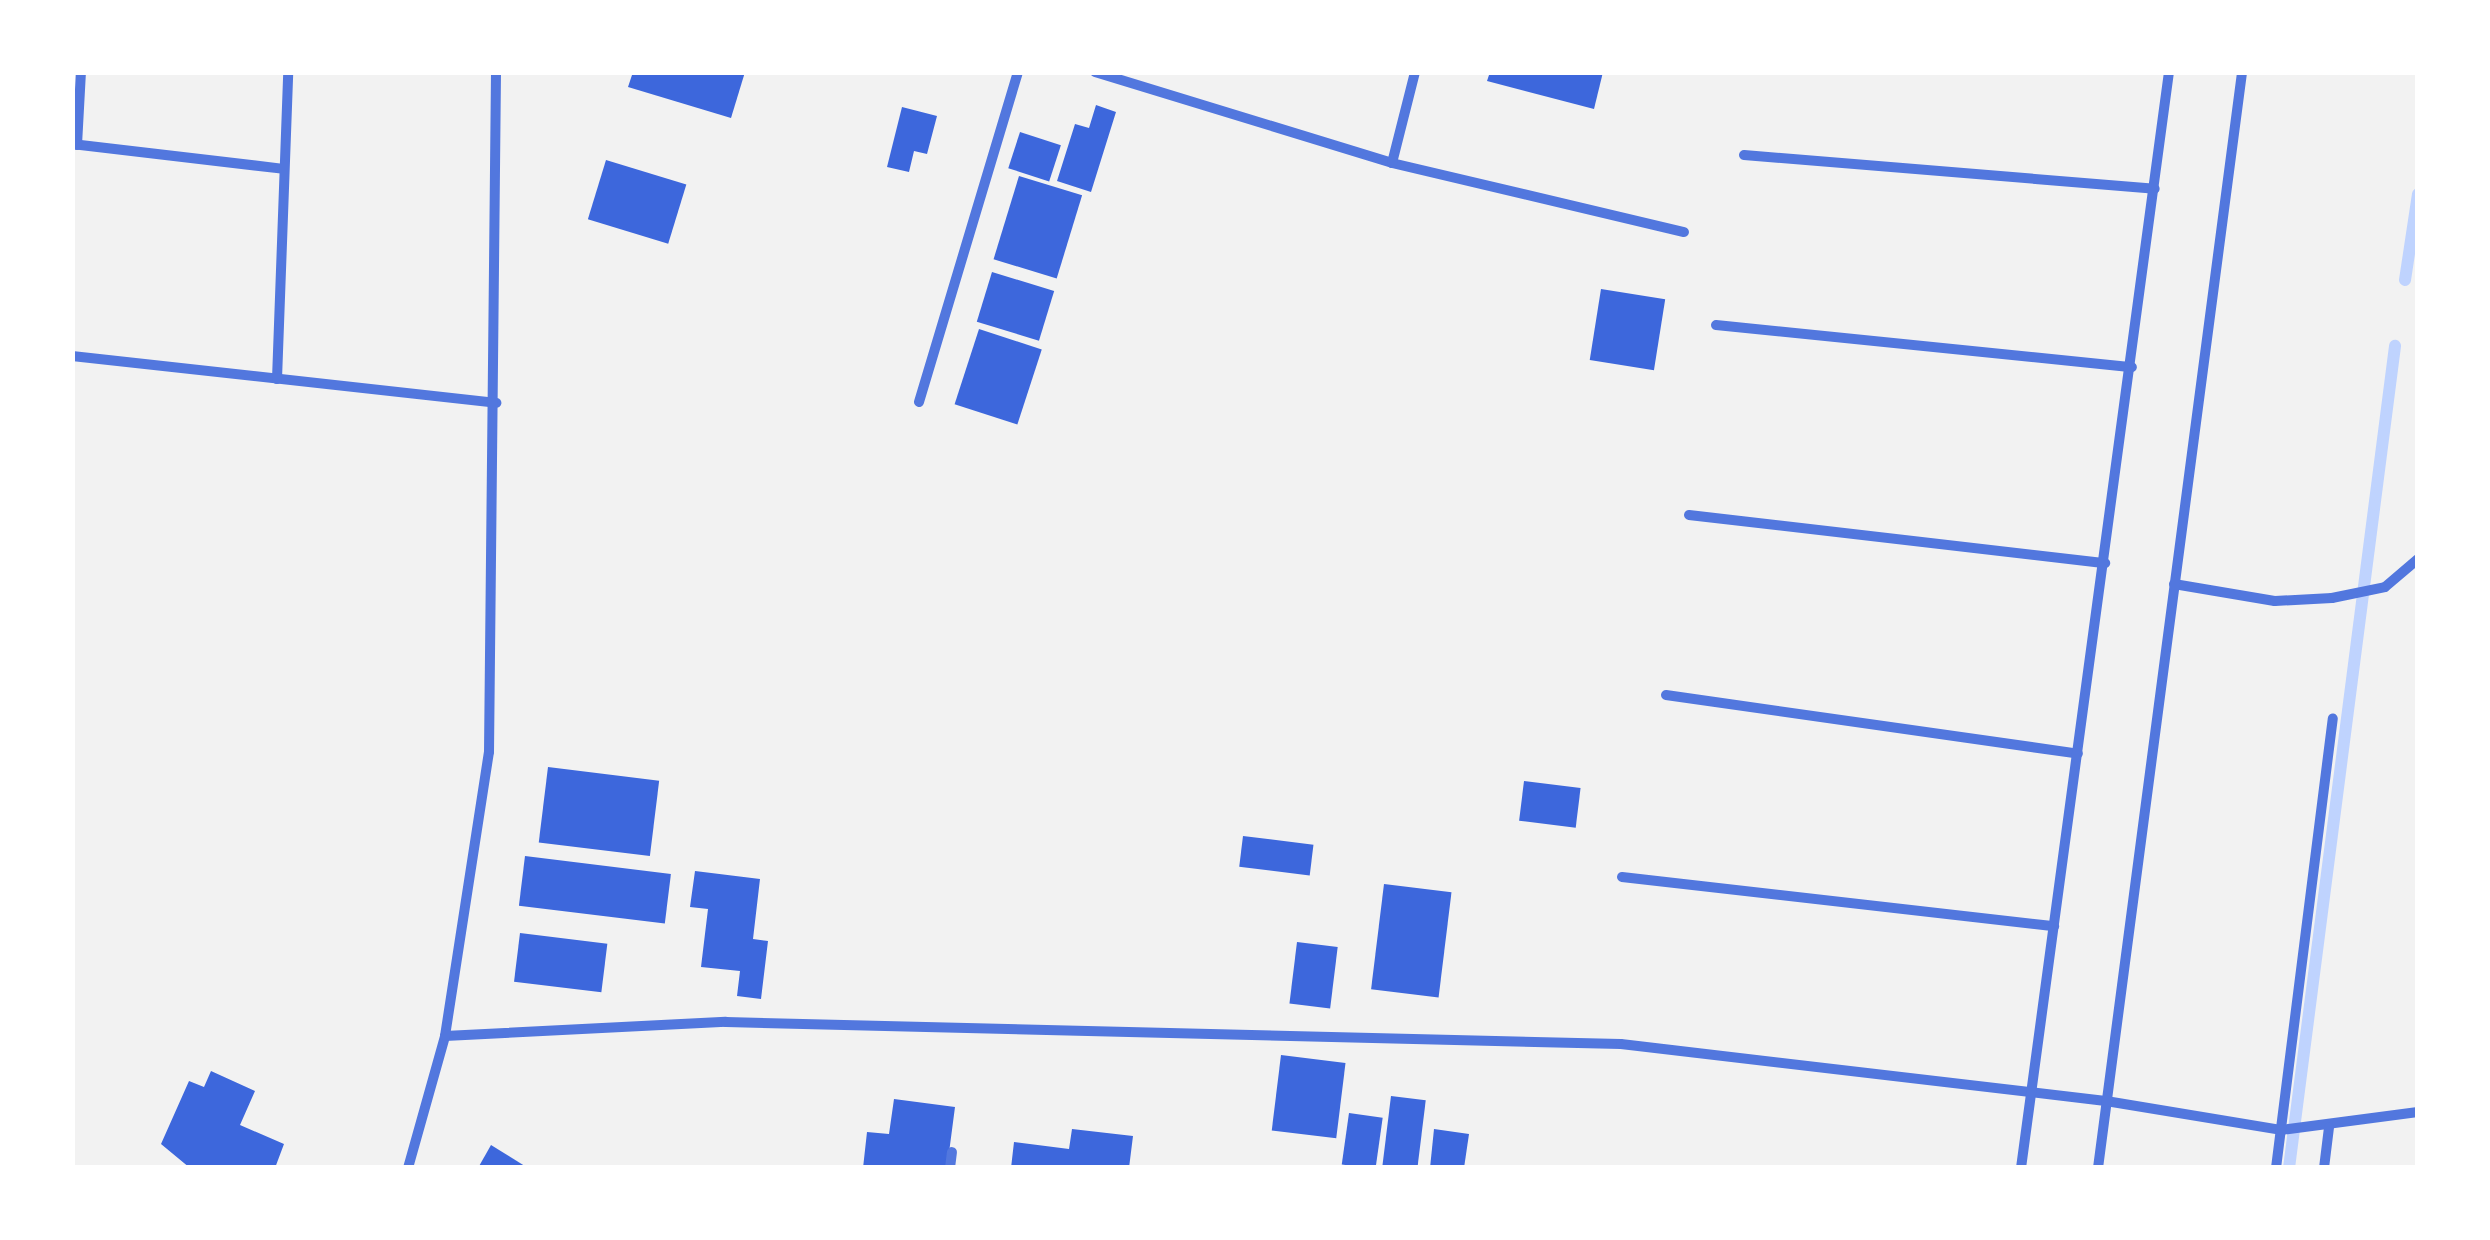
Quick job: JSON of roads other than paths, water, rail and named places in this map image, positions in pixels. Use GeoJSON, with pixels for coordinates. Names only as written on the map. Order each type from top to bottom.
{"type":"FeatureCollection","features":[{"type":"Feature","properties":{"kind":"street"},"geometry":{"type":"LineString","coordinates":[[81,72],[75,144],[284,169]]}},
{"type":"Feature","properties":{"kind":"street"},"geometry":{"type":"LineString","coordinates":[[277,379],[288,72]]}},
{"type":"Feature","properties":{"kind":"street"},"geometry":{"type":"LineString","coordinates":[[408,1168],[445,1036],[489,752],[496,403],[496,72]]}},
{"type":"Feature","properties":{"kind":"street"},"geometry":{"type":"LineString","coordinates":[[918,402],[1018,72]]}},
{"type":"Feature","properties":{"kind":"street"},"geometry":{"type":"LineString","coordinates":[[1095,72],[1392,163],[1684,232]]}},
{"type":"Feature","properties":{"kind":"street"},"geometry":{"type":"LineString","coordinates":[[1392,163],[1415,72]]}},
{"type":"Feature","properties":{"kind":"street"},"geometry":{"type":"LineString","coordinates":[[2020,1168],[2132,368],[2169,72]]}},
{"type":"Feature","properties":{"kind":"street"},"geometry":{"type":"LineString","coordinates":[[2098,1168],[2242,72]]}},
{"type":"Feature","properties":{"kind":"street"},"geometry":{"type":"LineString","coordinates":[[1744,154],[2155,189]]}},
{"type":"Feature","properties":{"kind":"street"},"geometry":{"type":"LineString","coordinates":[[1716,325],[2132,368]]}},
{"type":"Feature","properties":{"kind":"street"},"geometry":{"type":"LineString","coordinates":[[72,356],[496,403]]}},
{"type":"Feature","properties":{"kind":"street"},"geometry":{"type":"LineString","coordinates":[[1689,515],[2105,563]]}},
{"type":"Feature","properties":{"kind":"street"},"geometry":{"type":"LineString","coordinates":[[2174,584],[2276,601],[2332,598],[2385,587],[2418,559]]}},
{"type":"Feature","properties":{"kind":"street"},"geometry":{"type":"LineString","coordinates":[[1666,695],[2078,754]]}},
{"type":"Feature","properties":{"kind":"street"},"geometry":{"type":"LineString","coordinates":[[2276,1168],[2333,718]]}},
{"type":"Feature","properties":{"kind":"street"},"geometry":{"type":"LineString","coordinates":[[1622,877],[2054,926]]}},
{"type":"Feature","properties":{"kind":"street"},"geometry":{"type":"LineString","coordinates":[[445,1036],[726,1022],[1621,1044],[2030,1092],[2281,1130],[2329,1128],[2418,1112]]}},
{"type":"Feature","properties":{"kind":"street"},"geometry":{"type":"LineString","coordinates":[[2324,1168],[2329,1128]]}},
{"type":"Feature","properties":{"kind":"street"},"geometry":{"type":"LineString","coordinates":[[950,1168],[952,1152]]}},
{"type":"Feature","properties":{"kind":"waterway"},"geometry":{"type":"LineString","coordinates":[[2405,280],[2418,194]]}},
{"type":"Feature","properties":{"kind":"waterway"},"geometry":{"type":"LineString","coordinates":[[2289,1168],[2395,346]]}}]}
